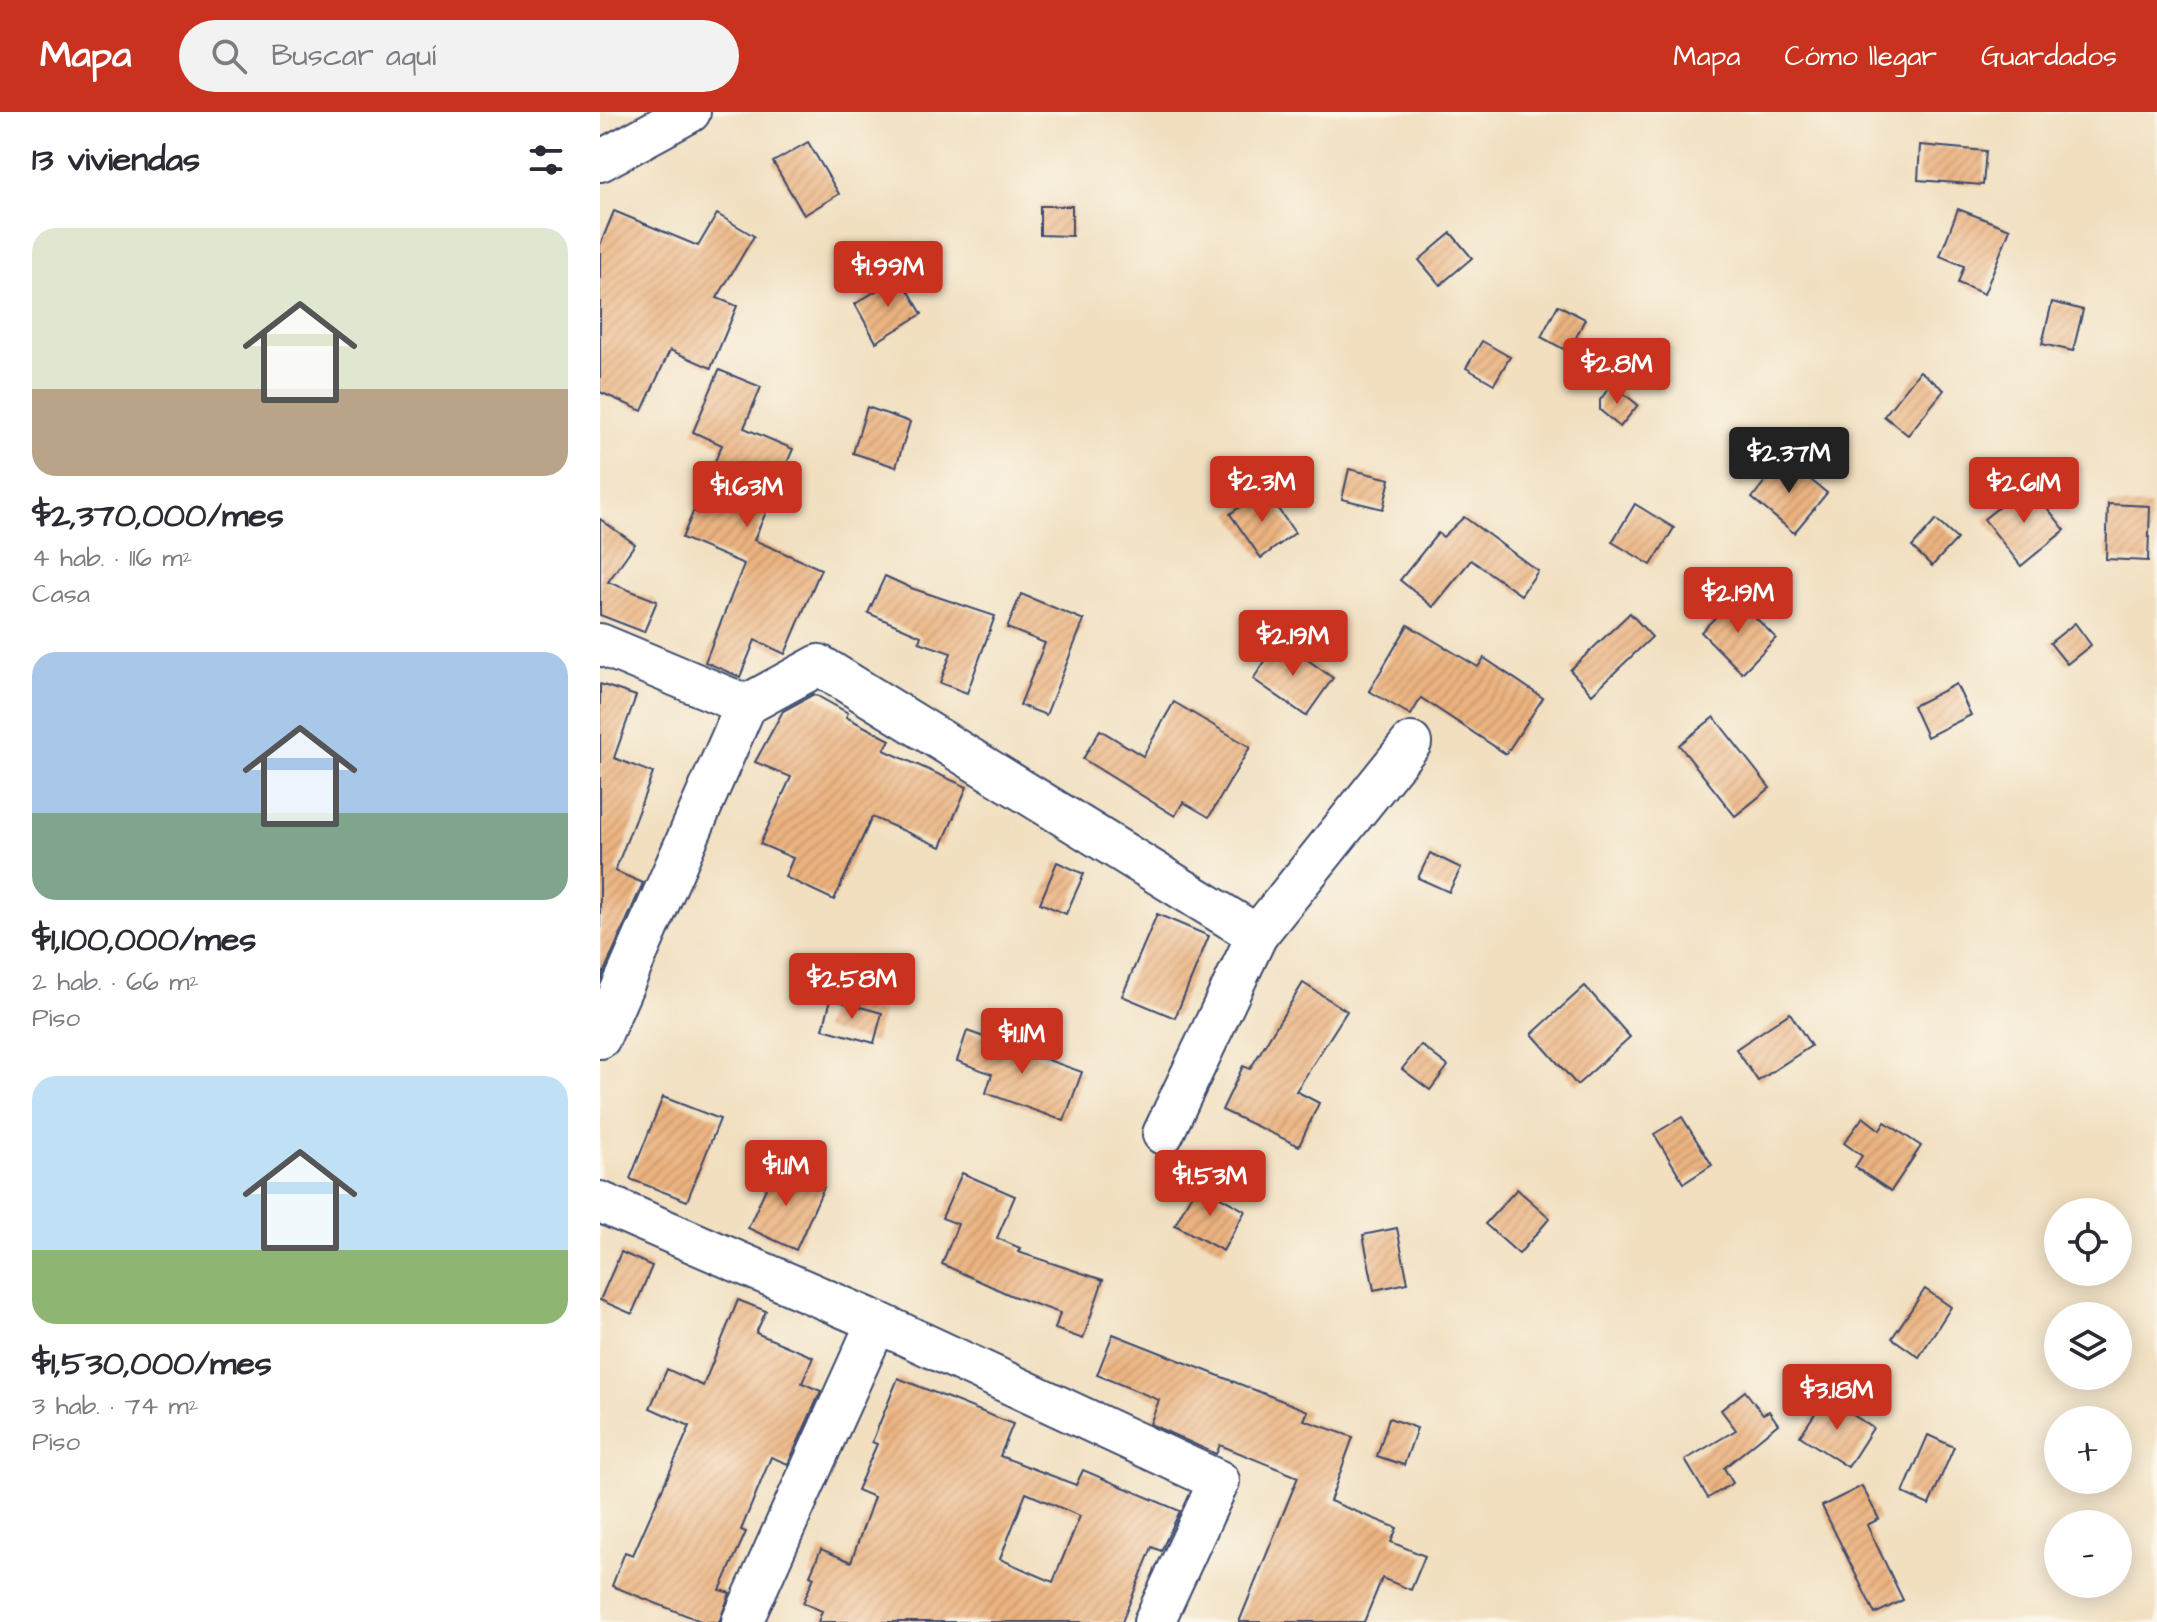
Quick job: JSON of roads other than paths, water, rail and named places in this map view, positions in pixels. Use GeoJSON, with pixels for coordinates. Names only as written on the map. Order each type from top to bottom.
{"type":"FeatureCollection","features":[{"type":"Feature","properties":{"kind":"street"},"geometry":{"type":"LineString","coordinates":[[600,161],[690,112]]}},
{"type":"Feature","properties":{"kind":"street"},"geometry":{"type":"LineString","coordinates":[[600,644],[746,705]]}},
{"type":"Feature","properties":{"kind":"street"},"geometry":{"type":"LineString","coordinates":[[600,1038],[746,705],[819,665],[1257,935]]}},
{"type":"Feature","properties":{"kind":"street"},"geometry":{"type":"LineString","coordinates":[[1163,1134],[1257,935],[1411,743]]}},
{"type":"Feature","properties":{"kind":"street"},"geometry":{"type":"LineString","coordinates":[[600,1202],[877,1322],[1219,1481],[1154,1622]]}},
{"type":"Feature","properties":{"kind":"street"},"geometry":{"type":"LineString","coordinates":[[742,1622],[877,1322]]}}]}
